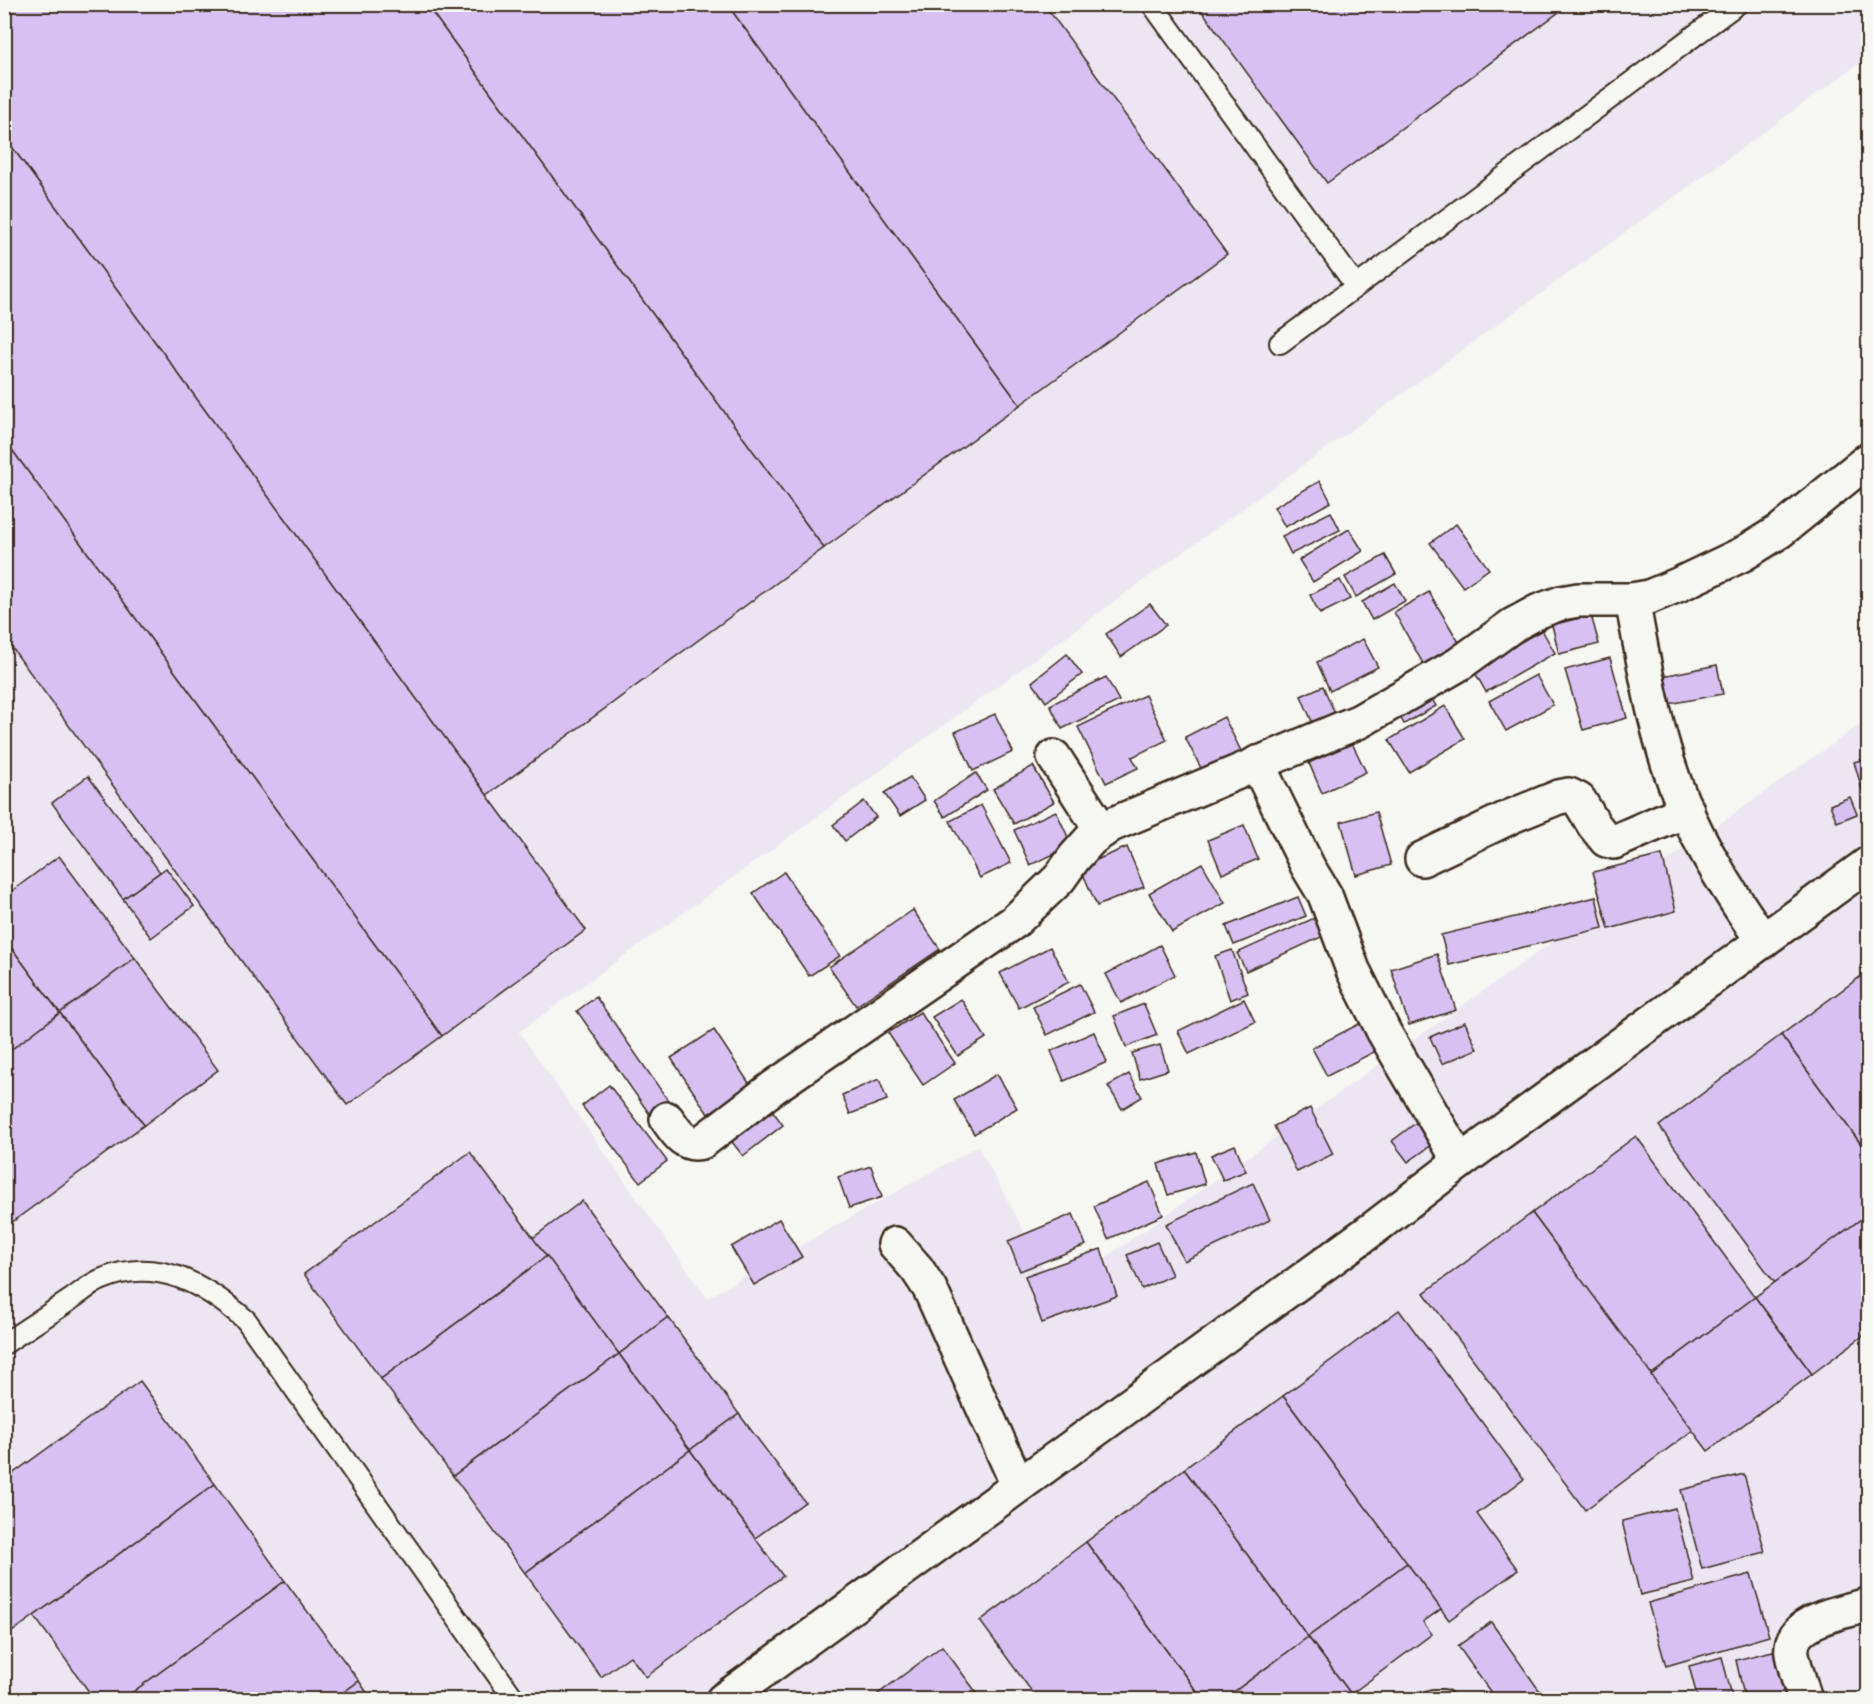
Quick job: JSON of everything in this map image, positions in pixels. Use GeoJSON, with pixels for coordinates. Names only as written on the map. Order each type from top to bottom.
{"type":"FeatureCollection","features":[{"type":"Feature","properties":{"kind":"street"},"geometry":{"type":"LineString","coordinates":[[667,1119],[676,1133],[692,1144],[702,1142],[774,1087],[1014,922],[1059,879],[1091,839],[1111,825],[1360,721],[1459,664],[1513,625],[1539,611],[1578,600],[1632,600],[1649,597],[1743,554],[1780,531],[1869,460]]}},
{"type":"Feature","properties":{"kind":"street"},"geometry":{"type":"LineString","coordinates":[[1632,600],[1657,724],[1681,800],[1720,878],[1763,941]]}},
{"type":"Feature","properties":{"kind":"street"},"geometry":{"type":"LineString","coordinates":[[1054,757],[1102,831]]}},
{"type":"Feature","properties":{"kind":"street"},"geometry":{"type":"LineString","coordinates":[[1257,763],[1308,867],[1325,895],[1353,970],[1368,1001],[1460,1162]]}},
{"type":"Feature","properties":{"kind":"street"},"geometry":{"type":"LineString","coordinates":[[1422,859],[1512,816],[1569,795],[1579,800],[1606,840],[1614,842],[1687,810]]}},
{"type":"Feature","properties":{"kind":"street"},"geometry":{"type":"LineString","coordinates":[[723,1700],[1374,1228],[1460,1162],[1869,864]]}},
{"type":"Feature","properties":{"kind":"street"},"geometry":{"type":"LineString","coordinates":[[895,1244],[917,1269],[930,1289],[1018,1485]]}},
{"type":"Feature","properties":{"kind":"street"},"geometry":{"type":"LineString","coordinates":[[1805,1700],[1792,1652],[1795,1637],[1812,1621],[1869,1605]]}},
{"type":"Feature","properties":{"kind":"lane"},"geometry":{"type":"LineString","coordinates":[[1152,4],[1356,285]]}},
{"type":"Feature","properties":{"kind":"lane"},"geometry":{"type":"LineString","coordinates":[[1280,343],[1737,4]]}},
{"type":"Feature","properties":{"kind":"lane"},"geometry":{"type":"LineString","coordinates":[[4,1344],[100,1280],[135,1271],[159,1271],[185,1280],[220,1297],[246,1320],[515,1700]]}},
{"type":"Feature","properties":{"kind":"lane"},"geometry":{"type":"LineString","coordinates":[[1433,1700],[1443,1700]]}},
{"type":"Feature","properties":{"kind":"shaded area"},"geometry":{"type":"Polygon","coordinates":[[[5,5],[1868,5],[1868,57],[519,1032],[707,1298],[978,1146],[1057,1292],[1868,719],[1868,1699],[5,1700],[5,5]]]}},
{"type":"Feature","properties":{"kind":"building"},"geometry":{"type":"Polygon","coordinates":[[[4,4],[426,4],[824,548],[487,795],[4,136],[4,4]]]}},
{"type":"Feature","properties":{"kind":"building"},"geometry":{"type":"Polygon","coordinates":[[[426,4],[727,4],[1020,405],[824,548],[426,4]]]}},
{"type":"Feature","properties":{"kind":"building"},"geometry":{"type":"Polygon","coordinates":[[[727,4],[1044,4],[1227,254],[1020,405],[727,4]]]}},
{"type":"Feature","properties":{"kind":"building"},"geometry":{"type":"Polygon","coordinates":[[[1197,4],[1570,4],[1327,183],[1197,4]]]}},
{"type":"Feature","properties":{"kind":"building"},"geometry":{"type":"Polygon","coordinates":[[[4,136],[586,930],[442,1036],[4,439],[4,136]]]}},
{"type":"Feature","properties":{"kind":"building"},"geometry":{"type":"Polygon","coordinates":[[[4,439],[442,1036],[347,1105],[4,637],[4,439]]]}},
{"type":"Feature","properties":{"kind":"building"},"geometry":{"type":"Polygon","coordinates":[[[1320,481],[1331,502],[1285,527],[1274,507],[1320,481]]]}},
{"type":"Feature","properties":{"kind":"building"},"geometry":{"type":"Polygon","coordinates":[[[1331,512],[1340,530],[1291,554],[1282,536],[1331,512]]]}},
{"type":"Feature","properties":{"kind":"building"},"geometry":{"type":"Polygon","coordinates":[[[1868,523],[1868,555],[1859,527],[1868,523]]]}},
{"type":"Feature","properties":{"kind":"building"},"geometry":{"type":"Polygon","coordinates":[[[1456,524],[1489,569],[1463,587],[1430,543],[1456,524]]]}},
{"type":"Feature","properties":{"kind":"building"},"geometry":{"type":"Polygon","coordinates":[[[1349,529],[1363,551],[1313,582],[1299,560],[1349,529]]]}},
{"type":"Feature","properties":{"kind":"building"},"geometry":{"type":"Polygon","coordinates":[[[1385,555],[1396,574],[1356,597],[1345,577],[1385,555]]]}},
{"type":"Feature","properties":{"kind":"building"},"geometry":{"type":"Polygon","coordinates":[[[1340,580],[1350,599],[1320,614],[1310,595],[1340,580]]]}},
{"type":"Feature","properties":{"kind":"building"},"geometry":{"type":"Polygon","coordinates":[[[1395,583],[1405,601],[1372,620],[1362,602],[1395,583]]]}},
{"type":"Feature","properties":{"kind":"building"},"geometry":{"type":"Polygon","coordinates":[[[1429,592],[1460,644],[1424,665],[1394,612],[1429,592]]]}},
{"type":"Feature","properties":{"kind":"building"},"geometry":{"type":"Polygon","coordinates":[[[1150,604],[1166,625],[1121,657],[1106,634],[1150,604]]]}},
{"type":"Feature","properties":{"kind":"building"},"geometry":{"type":"Polygon","coordinates":[[[1591,615],[1599,644],[1559,654],[1552,625],[1591,615]]]}},
{"type":"Feature","properties":{"kind":"building"},"geometry":{"type":"Polygon","coordinates":[[[1542,630],[1555,653],[1486,692],[1473,669],[1542,630]]]}},
{"type":"Feature","properties":{"kind":"building"},"geometry":{"type":"Polygon","coordinates":[[[1363,639],[1378,667],[1330,691],[1317,662],[1363,639]]]}},
{"type":"Feature","properties":{"kind":"building"},"geometry":{"type":"Polygon","coordinates":[[[1067,654],[1082,674],[1046,702],[1032,682],[1067,654]]]}},
{"type":"Feature","properties":{"kind":"building"},"geometry":{"type":"Polygon","coordinates":[[[1610,658],[1627,718],[1583,730],[1565,670],[1610,658]]]}},
{"type":"Feature","properties":{"kind":"building"},"geometry":{"type":"Polygon","coordinates":[[[1717,665],[1723,694],[1658,706],[1653,678],[1717,665]]]}},
{"type":"Feature","properties":{"kind":"building"},"geometry":{"type":"Polygon","coordinates":[[[1536,675],[1553,705],[1506,731],[1489,701],[1536,675]]]}},
{"type":"Feature","properties":{"kind":"building"},"geometry":{"type":"Polygon","coordinates":[[[1106,677],[1119,701],[1062,729],[1050,705],[1106,677]]]}},
{"type":"Feature","properties":{"kind":"building"},"geometry":{"type":"Polygon","coordinates":[[[1323,686],[1339,723],[1317,733],[1301,696],[1323,686]]]}},
{"type":"Feature","properties":{"kind":"building"},"geometry":{"type":"Polygon","coordinates":[[[1428,692],[1436,706],[1404,724],[1396,709],[1428,692]]]}},
{"type":"Feature","properties":{"kind":"building"},"geometry":{"type":"Polygon","coordinates":[[[1145,695],[1167,740],[1132,757],[1138,768],[1106,783],[1078,727],[1145,695]]]}},
{"type":"Feature","properties":{"kind":"building"},"geometry":{"type":"Polygon","coordinates":[[[1445,706],[1465,739],[1409,772],[1389,740],[1445,706]]]}},
{"type":"Feature","properties":{"kind":"building"},"geometry":{"type":"Polygon","coordinates":[[[995,714],[1013,752],[973,771],[955,732],[995,714]]]}},
{"type":"Feature","properties":{"kind":"building"},"geometry":{"type":"Polygon","coordinates":[[[1224,717],[1244,757],[1205,776],[1185,737],[1224,717]]]}},
{"type":"Feature","properties":{"kind":"building"},"geometry":{"type":"Polygon","coordinates":[[[1352,743],[1366,772],[1322,793],[1309,763],[1352,743]]]}},
{"type":"Feature","properties":{"kind":"building"},"geometry":{"type":"Polygon","coordinates":[[[1868,758],[1868,787],[1862,789],[1854,762],[1868,758]]]}},
{"type":"Feature","properties":{"kind":"building"},"geometry":{"type":"Polygon","coordinates":[[[1033,766],[1054,802],[1014,824],[993,789],[1033,766]]]}},
{"type":"Feature","properties":{"kind":"building"},"geometry":{"type":"Polygon","coordinates":[[[976,773],[987,790],[945,817],[934,801],[976,773]]]}},
{"type":"Feature","properties":{"kind":"building"},"geometry":{"type":"Polygon","coordinates":[[[88,776],[160,872],[123,899],[52,803],[88,776]]]}},
{"type":"Feature","properties":{"kind":"building"},"geometry":{"type":"Polygon","coordinates":[[[910,777],[925,800],[900,816],[884,793],[910,777]]]}},
{"type":"Feature","properties":{"kind":"building"},"geometry":{"type":"Polygon","coordinates":[[[1850,797],[1857,814],[1837,822],[1830,805],[1850,797]]]}},
{"type":"Feature","properties":{"kind":"building"},"geometry":{"type":"Polygon","coordinates":[[[864,801],[876,817],[845,841],[833,825],[864,801]]]}},
{"type":"Feature","properties":{"kind":"building"},"geometry":{"type":"Polygon","coordinates":[[[981,805],[1011,863],[980,878],[950,821],[981,805]]]}},
{"type":"Feature","properties":{"kind":"building"},"geometry":{"type":"Polygon","coordinates":[[[1056,811],[1072,846],[1030,865],[1014,830],[1056,811]]]}},
{"type":"Feature","properties":{"kind":"building"},"geometry":{"type":"Polygon","coordinates":[[[1376,812],[1391,865],[1356,875],[1341,822],[1376,812]]]}},
{"type":"Feature","properties":{"kind":"building"},"geometry":{"type":"Polygon","coordinates":[[[1244,825],[1258,859],[1222,874],[1208,840],[1244,825]]]}},
{"type":"Feature","properties":{"kind":"building"},"geometry":{"type":"Polygon","coordinates":[[[1127,847],[1144,887],[1097,906],[1080,867],[1127,847]]]}},
{"type":"Feature","properties":{"kind":"building"},"geometry":{"type":"Polygon","coordinates":[[[1662,855],[1676,911],[1609,929],[1593,872],[1662,855]]]}},
{"type":"Feature","properties":{"kind":"building"},"geometry":{"type":"Polygon","coordinates":[[[59,856],[135,958],[60,1013],[4,938],[4,897],[59,856]]]}},
{"type":"Feature","properties":{"kind":"building"},"geometry":{"type":"Polygon","coordinates":[[[1202,863],[1225,903],[1172,932],[1149,893],[1202,863]]]}},
{"type":"Feature","properties":{"kind":"building"},"geometry":{"type":"Polygon","coordinates":[[[166,868],[194,906],[151,938],[123,899],[166,868]]]}},
{"type":"Feature","properties":{"kind":"building"},"geometry":{"type":"Polygon","coordinates":[[[784,872],[840,956],[809,976],[753,893],[784,872]]]}},
{"type":"Feature","properties":{"kind":"building"},"geometry":{"type":"Polygon","coordinates":[[[1298,897],[1306,916],[1234,945],[1226,926],[1298,897]]]}},
{"type":"Feature","properties":{"kind":"building"},"geometry":{"type":"Polygon","coordinates":[[[1596,897],[1603,928],[1449,965],[1441,935],[1596,897]]]}},
{"type":"Feature","properties":{"kind":"building"},"geometry":{"type":"Polygon","coordinates":[[[913,910],[940,949],[856,1006],[829,967],[913,910]]]}},
{"type":"Feature","properties":{"kind":"building"},"geometry":{"type":"Polygon","coordinates":[[[1319,916],[1328,934],[1246,971],[1237,953],[1319,916]]]}},
{"type":"Feature","properties":{"kind":"building"},"geometry":{"type":"Polygon","coordinates":[[[4,938],[60,1013],[4,1055],[4,938]]]}},
{"type":"Feature","properties":{"kind":"building"},"geometry":{"type":"Polygon","coordinates":[[[1160,945],[1175,975],[1121,1003],[1106,974],[1160,945]]]}},
{"type":"Feature","properties":{"kind":"building"},"geometry":{"type":"Polygon","coordinates":[[[1050,947],[1069,982],[1019,1008],[1000,973],[1050,947]]]}},
{"type":"Feature","properties":{"kind":"building"},"geometry":{"type":"Polygon","coordinates":[[[1232,950],[1248,993],[1230,1000],[1215,956],[1232,950]]]}},
{"type":"Feature","properties":{"kind":"building"},"geometry":{"type":"Polygon","coordinates":[[[1437,954],[1456,1010],[1409,1025],[1391,969],[1437,954]]]}},
{"type":"Feature","properties":{"kind":"building"},"geometry":{"type":"Polygon","coordinates":[[[135,958],[218,1070],[144,1125],[60,1013],[135,958]]]}},
{"type":"Feature","properties":{"kind":"building"},"geometry":{"type":"Polygon","coordinates":[[[1868,971],[1868,1154],[1781,1035],[1868,971]]]}},
{"type":"Feature","properties":{"kind":"building"},"geometry":{"type":"Polygon","coordinates":[[[1080,984],[1094,1012],[1047,1035],[1033,1007],[1080,984]]]}},
{"type":"Feature","properties":{"kind":"building"},"geometry":{"type":"Polygon","coordinates":[[[596,997],[672,1106],[653,1119],[577,1011],[596,997]]]}},
{"type":"Feature","properties":{"kind":"building"},"geometry":{"type":"Polygon","coordinates":[[[961,999],[986,1038],[958,1056],[932,1017],[961,999]]]}},
{"type":"Feature","properties":{"kind":"building"},"geometry":{"type":"Polygon","coordinates":[[[1244,999],[1255,1022],[1189,1054],[1178,1031],[1244,999]]]}},
{"type":"Feature","properties":{"kind":"building"},"geometry":{"type":"Polygon","coordinates":[[[1144,1004],[1157,1035],[1126,1047],[1114,1016],[1144,1004]]]}},
{"type":"Feature","properties":{"kind":"building"},"geometry":{"type":"Polygon","coordinates":[[[920,1012],[955,1063],[923,1085],[888,1033],[920,1012]]]}},
{"type":"Feature","properties":{"kind":"building"},"geometry":{"type":"Polygon","coordinates":[[[60,1013],[144,1125],[4,1228],[4,1055],[60,1013]]]}},
{"type":"Feature","properties":{"kind":"building"},"geometry":{"type":"Polygon","coordinates":[[[1363,1022],[1378,1050],[1327,1076],[1312,1048],[1363,1022]]]}},
{"type":"Feature","properties":{"kind":"building"},"geometry":{"type":"Polygon","coordinates":[[[1465,1022],[1477,1049],[1442,1064],[1430,1037],[1465,1022]]]}},
{"type":"Feature","properties":{"kind":"building"},"geometry":{"type":"Polygon","coordinates":[[[714,1030],[751,1086],[708,1114],[671,1058],[714,1030]]]}},
{"type":"Feature","properties":{"kind":"building"},"geometry":{"type":"Polygon","coordinates":[[[1094,1032],[1107,1062],[1064,1081],[1051,1051],[1094,1032]]]}},
{"type":"Feature","properties":{"kind":"building"},"geometry":{"type":"Polygon","coordinates":[[[1781,1035],[1868,1154],[1868,1214],[1775,1283],[1659,1126],[1781,1035]]]}},
{"type":"Feature","properties":{"kind":"building"},"geometry":{"type":"Polygon","coordinates":[[[1160,1045],[1168,1070],[1140,1079],[1132,1053],[1160,1045]]]}},
{"type":"Feature","properties":{"kind":"building"},"geometry":{"type":"Polygon","coordinates":[[[997,1074],[1017,1108],[974,1134],[954,1100],[997,1074]]]}},
{"type":"Feature","properties":{"kind":"building"},"geometry":{"type":"Polygon","coordinates":[[[1129,1074],[1142,1097],[1122,1109],[1108,1086],[1129,1074]]]}},
{"type":"Feature","properties":{"kind":"building"},"geometry":{"type":"Polygon","coordinates":[[[879,1079],[887,1100],[850,1114],[842,1095],[879,1079]]]}},
{"type":"Feature","properties":{"kind":"building"},"geometry":{"type":"Polygon","coordinates":[[[609,1085],[667,1161],[640,1182],[582,1106],[609,1085]]]}},
{"type":"Feature","properties":{"kind":"building"},"geometry":{"type":"Polygon","coordinates":[[[769,1106],[783,1125],[743,1156],[728,1137],[769,1106]]]}},
{"type":"Feature","properties":{"kind":"building"},"geometry":{"type":"Polygon","coordinates":[[[1310,1108],[1333,1154],[1297,1172],[1274,1126],[1310,1108]]]}},
{"type":"Feature","properties":{"kind":"building"},"geometry":{"type":"Polygon","coordinates":[[[1417,1122],[1433,1144],[1408,1162],[1392,1141],[1417,1122]]]}},
{"type":"Feature","properties":{"kind":"building"},"geometry":{"type":"Polygon","coordinates":[[[1636,1136],[1755,1297],[1651,1375],[1532,1213],[1636,1136]]]}},
{"type":"Feature","properties":{"kind":"building"},"geometry":{"type":"Polygon","coordinates":[[[1235,1145],[1246,1171],[1223,1180],[1211,1155],[1235,1145]]]}},
{"type":"Feature","properties":{"kind":"building"},"geometry":{"type":"Polygon","coordinates":[[[470,1152],[547,1256],[381,1379],[304,1274],[470,1152]]]}},
{"type":"Feature","properties":{"kind":"building"},"geometry":{"type":"Polygon","coordinates":[[[1196,1152],[1205,1184],[1168,1195],[1158,1164],[1196,1152]]]}},
{"type":"Feature","properties":{"kind":"building"},"geometry":{"type":"Polygon","coordinates":[[[871,1166],[882,1197],[849,1208],[838,1177],[871,1166]]]}},
{"type":"Feature","properties":{"kind":"building"},"geometry":{"type":"Polygon","coordinates":[[[1149,1182],[1163,1215],[1108,1239],[1094,1206],[1149,1182]]]}},
{"type":"Feature","properties":{"kind":"building"},"geometry":{"type":"Polygon","coordinates":[[[1253,1183],[1270,1220],[1184,1261],[1166,1224],[1253,1183]]]}},
{"type":"Feature","properties":{"kind":"building"},"geometry":{"type":"Polygon","coordinates":[[[582,1201],[668,1317],[619,1354],[533,1238],[582,1201]]]}},
{"type":"Feature","properties":{"kind":"building"},"geometry":{"type":"Polygon","coordinates":[[[1532,1213],[1693,1430],[1585,1510],[1424,1293],[1532,1213]]]}},
{"type":"Feature","properties":{"kind":"building"},"geometry":{"type":"Polygon","coordinates":[[[1073,1214],[1086,1245],[1020,1271],[1008,1241],[1073,1214]]]}},
{"type":"Feature","properties":{"kind":"building"},"geometry":{"type":"Polygon","coordinates":[[[1868,1214],[1868,1332],[1812,1374],[1755,1297],[1868,1214]]]}},
{"type":"Feature","properties":{"kind":"building"},"geometry":{"type":"Polygon","coordinates":[[[779,1219],[802,1257],[754,1285],[731,1247],[779,1219]]]}},
{"type":"Feature","properties":{"kind":"building"},"geometry":{"type":"Polygon","coordinates":[[[1157,1242],[1172,1275],[1142,1289],[1127,1255],[1157,1242]]]}},
{"type":"Feature","properties":{"kind":"building"},"geometry":{"type":"Polygon","coordinates":[[[1101,1249],[1117,1296],[1042,1323],[1025,1276],[1101,1249]]]}},
{"type":"Feature","properties":{"kind":"building"},"geometry":{"type":"Polygon","coordinates":[[[547,1256],[619,1354],[453,1476],[381,1379],[547,1256]]]}},
{"type":"Feature","properties":{"kind":"building"},"geometry":{"type":"Polygon","coordinates":[[[1755,1297],[1812,1374],[1708,1451],[1651,1375],[1755,1297]]]}},
{"type":"Feature","properties":{"kind":"building"},"geometry":{"type":"Polygon","coordinates":[[[1399,1310],[1524,1479],[1477,1514],[1518,1570],[1449,1620],[1283,1396],[1399,1310]]]}},
{"type":"Feature","properties":{"kind":"building"},"geometry":{"type":"Polygon","coordinates":[[[668,1317],[739,1414],[690,1450],[619,1354],[668,1317]]]}},
{"type":"Feature","properties":{"kind":"building"},"geometry":{"type":"Polygon","coordinates":[[[619,1354],[690,1450],[525,1573],[453,1476],[619,1354]]]}},
{"type":"Feature","properties":{"kind":"building"},"geometry":{"type":"Polygon","coordinates":[[[140,1381],[215,1484],[12,1632],[4,1622],[4,1480],[140,1381]]]}},
{"type":"Feature","properties":{"kind":"building"},"geometry":{"type":"Polygon","coordinates":[[[1283,1396],[1407,1563],[1308,1637],[1184,1469],[1283,1396]]]}},
{"type":"Feature","properties":{"kind":"building"},"geometry":{"type":"Polygon","coordinates":[[[739,1414],[805,1502],[755,1538],[690,1450],[739,1414]]]}},
{"type":"Feature","properties":{"kind":"building"},"geometry":{"type":"Polygon","coordinates":[[[690,1450],[783,1576],[646,1677],[630,1656],[601,1677],[525,1573],[690,1450]]]}},
{"type":"Feature","properties":{"kind":"building"},"geometry":{"type":"Polygon","coordinates":[[[1184,1469],[1308,1637],[1223,1700],[1203,1700],[1086,1542],[1184,1469]]]}},
{"type":"Feature","properties":{"kind":"building"},"geometry":{"type":"Polygon","coordinates":[[[1744,1474],[1765,1552],[1702,1569],[1681,1490],[1744,1474]]]}},
{"type":"Feature","properties":{"kind":"building"},"geometry":{"type":"Polygon","coordinates":[[[215,1484],[285,1581],[122,1700],[95,1700],[34,1616],[215,1484]]]}},
{"type":"Feature","properties":{"kind":"building"},"geometry":{"type":"Polygon","coordinates":[[[1675,1508],[1694,1582],[1640,1595],[1622,1521],[1675,1508]]]}},
{"type":"Feature","properties":{"kind":"building"},"geometry":{"type":"Polygon","coordinates":[[[1086,1542],[1203,1700],[1038,1700],[980,1621],[1086,1542]]]}},
{"type":"Feature","properties":{"kind":"building"},"geometry":{"type":"Polygon","coordinates":[[[1407,1563],[1441,1609],[1423,1622],[1432,1634],[1351,1694],[1308,1637],[1407,1563]]]}},
{"type":"Feature","properties":{"kind":"building"},"geometry":{"type":"Polygon","coordinates":[[[1751,1574],[1769,1636],[1666,1666],[1648,1603],[1751,1574]]]}},
{"type":"Feature","properties":{"kind":"building"},"geometry":{"type":"Polygon","coordinates":[[[285,1581],[359,1681],[333,1700],[122,1700],[285,1581]]]}},
{"type":"Feature","properties":{"kind":"building"},"geometry":{"type":"Polygon","coordinates":[[[1491,1622],[1546,1700],[1496,1700],[1458,1646],[1491,1622]]]}},
{"type":"Feature","properties":{"kind":"building"},"geometry":{"type":"Polygon","coordinates":[[[1308,1637],[1351,1694],[1343,1700],[1223,1700],[1308,1637]]]}},
{"type":"Feature","properties":{"kind":"building"},"geometry":{"type":"Polygon","coordinates":[[[942,1646],[982,1700],[870,1700],[942,1646]]]}},
{"type":"Feature","properties":{"kind":"building"},"geometry":{"type":"Polygon","coordinates":[[[1785,1648],[1798,1700],[1745,1700],[1736,1660],[1785,1648]]]}},
{"type":"Feature","properties":{"kind":"building"},"geometry":{"type":"Polygon","coordinates":[[[1722,1657],[1733,1700],[1698,1700],[1689,1666],[1722,1657]]]}},
{"type":"Feature","properties":{"kind":"building"},"geometry":{"type":"Polygon","coordinates":[[[359,1681],[372,1700],[333,1700],[359,1681]]]}}]}
